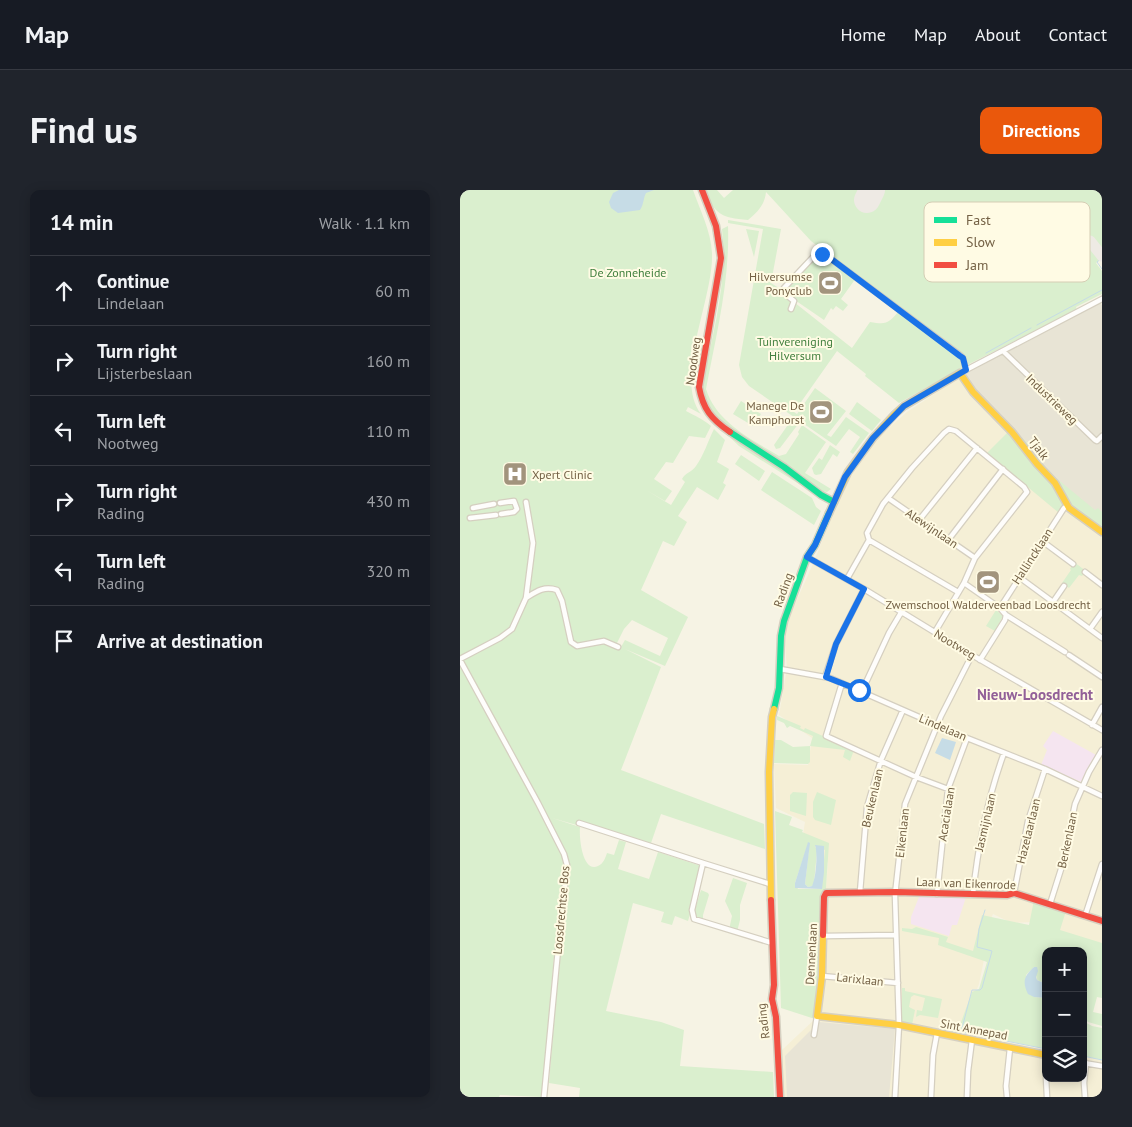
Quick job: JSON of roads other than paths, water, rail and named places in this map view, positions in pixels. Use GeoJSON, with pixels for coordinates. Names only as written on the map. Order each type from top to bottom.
{"type":"FeatureCollection","features":[{"type":"Feature","properties":{"kind":"street","name":"Noodweg"},"geometry":{"type":"LineString","coordinates":[[702,190],[716,226],[721,258],[699,388],[702,402],[714,421],[834,502]]}},
{"type":"Feature","properties":{"kind":"street"},"geometry":{"type":"LineString","coordinates":[[791,309],[794,301],[784,293],[784,288],[815,256],[818,254],[826,255],[963,358],[963,372]]}},
{"type":"Feature","properties":{"kind":"street","name":"Rading"},"geometry":{"type":"LineString","coordinates":[[780,1097],[776,1017],[772,999],[774,985],[768,772],[772,717],[779,688],[782,628],[807,557],[815,545],[848,472],[873,438],[904,406],[963,372],[1102,299]]}},
{"type":"Feature","properties":{"kind":"street","name":"Industrieweg"},"geometry":{"type":"LineString","coordinates":[[1003,351],[1095,440],[1097,441],[1102,436]]}},
{"type":"Feature","properties":{"kind":"street","name":"Tjalk"},"geometry":{"type":"LineString","coordinates":[[963,372],[973,392],[1023,443],[1036,464],[1055,483],[1067,506],[1102,532]]}},
{"type":"Feature","properties":{"kind":"street"},"geometry":{"type":"LineString","coordinates":[[935,632],[964,584],[975,558],[1027,492],[1024,487],[956,430],[949,429],[912,468],[888,498],[867,533],[869,540],[958,592]]}},
{"type":"Feature","properties":{"kind":"street"},"geometry":{"type":"LineString","coordinates":[[920,519],[977,448]]}},
{"type":"Feature","properties":{"kind":"street"},"geometry":{"type":"LineString","coordinates":[[949,539],[1003,469]]}},
{"type":"Feature","properties":{"kind":"street","name":"Alewijnlaan"},"geometry":{"type":"LineString","coordinates":[[888,498],[975,558]]}},
{"type":"Feature","properties":{"kind":"street"},"geometry":{"type":"LineString","coordinates":[[470,518],[514,512],[517,509],[514,501],[500,503]]}},
{"type":"Feature","properties":{"kind":"street","name":"Loosdrechtse Bos"},"geometry":{"type":"LineString","coordinates":[[526,502],[533,543],[526,598],[512,629],[500,638],[460,660],[538,803],[564,854],[567,866],[556,960],[544,1097]]}},
{"type":"Feature","properties":{"kind":"street"},"geometry":{"type":"LineString","coordinates":[[473,508],[494,504]]}},
{"type":"Feature","properties":{"kind":"street","name":"Hallincklaan"},"geometry":{"type":"LineString","coordinates":[[1000,608],[1042,541],[1067,506]]}},
{"type":"Feature","properties":{"kind":"street"},"geometry":{"type":"LineString","coordinates":[[847,579],[869,540]]}},
{"type":"Feature","properties":{"kind":"street"},"geometry":{"type":"LineString","coordinates":[[1042,541],[1073,564]]}},
{"type":"Feature","properties":{"kind":"street","name":"Nootweg"},"geometry":{"type":"LineString","coordinates":[[807,557],[1102,730]]}},
{"type":"Feature","properties":{"kind":"street"},"geometry":{"type":"LineString","coordinates":[[1085,572],[1102,585]]}},
{"type":"Feature","properties":{"kind":"street"},"geometry":{"type":"LineString","coordinates":[[1019,577],[1102,638]]}},
{"type":"Feature","properties":{"kind":"street"},"geometry":{"type":"LineString","coordinates":[[964,584],[1000,608],[1006,615],[1102,677]]}},
{"type":"Feature","properties":{"kind":"street"},"geometry":{"type":"LineString","coordinates":[[1052,602],[1064,586]]}},
{"type":"Feature","properties":{"kind":"street"},"geometry":{"type":"LineString","coordinates":[[526,598],[545,588],[557,590],[562,601],[571,642],[577,646],[604,642],[618,647]]}},
{"type":"Feature","properties":{"kind":"street"},"geometry":{"type":"LineString","coordinates":[[826,677],[836,644],[864,589]]}},
{"type":"Feature","properties":{"kind":"street"},"geometry":{"type":"LineString","coordinates":[[862,691],[889,633],[902,611]]}},
{"type":"Feature","properties":{"kind":"street"},"geometry":{"type":"LineString","coordinates":[[1090,629],[1102,612]]}},
{"type":"Feature","properties":{"kind":"street"},"geometry":{"type":"LineString","coordinates":[[980,660],[1005,620],[1006,615]]}},
{"type":"Feature","properties":{"kind":"street","name":"Eikenlaan"},"geometry":{"type":"LineString","coordinates":[[895,1097],[899,1025],[896,892],[905,804],[938,725],[972,655]]}},
{"type":"Feature","properties":{"kind":"street","name":"Lindelaan"},"geometry":{"type":"LineString","coordinates":[[780,669],[826,677],[842,683],[967,738],[1045,769],[1102,796]]}},
{"type":"Feature","properties":{"kind":"street"},"geometry":{"type":"LineString","coordinates":[[842,683],[826,736],[916,777],[948,789]]}},
{"type":"Feature","properties":{"kind":"street"},"geometry":{"type":"LineString","coordinates":[[1092,725],[1102,707]]}},
{"type":"Feature","properties":{"kind":"street","name":"Beukenlaan"},"geometry":{"type":"LineString","coordinates":[[860,892],[867,807],[881,760],[903,710]]}},
{"type":"Feature","properties":{"kind":"street","name":"Acacialaan"},"geometry":{"type":"LineString","coordinates":[[937,894],[948,789],[967,738]]}},
{"type":"Feature","properties":{"kind":"street","name":"Berkenlaan"},"geometry":{"type":"LineString","coordinates":[[1050,904],[1062,866],[1072,811],[1082,787],[1102,750]]}},
{"type":"Feature","properties":{"kind":"street","name":"Jasmijnlaan"},"geometry":{"type":"LineString","coordinates":[[973,894],[982,828],[1004,753]]}},
{"type":"Feature","properties":{"kind":"street","name":"Hazelaarlaan"},"geometry":{"type":"LineString","coordinates":[[1014,893],[1028,821],[1045,769]]}},
{"type":"Feature","properties":{"kind":"street"},"geometry":{"type":"LineString","coordinates":[[579,823],[770,884]]}},
{"type":"Feature","properties":{"kind":"street"},"geometry":{"type":"LineString","coordinates":[[703,863],[692,910],[694,919],[769,942]]}},
{"type":"Feature","properties":{"kind":"street"},"geometry":{"type":"LineString","coordinates":[[1085,916],[1102,864]]}},
{"type":"Feature","properties":{"kind":"street","name":"Laan van Eikenrode"},"geometry":{"type":"LineString","coordinates":[[826,893],[896,892],[1007,895],[1014,893],[1102,921]]}},
{"type":"Feature","properties":{"kind":"street","name":"Dennenlaan"},"geometry":{"type":"LineString","coordinates":[[814,1035],[822,976],[824,897],[826,893]]}},
{"type":"Feature","properties":{"kind":"street"},"geometry":{"type":"LineString","coordinates":[[824,936],[896,936]]}},
{"type":"Feature","properties":{"kind":"street","name":"Larixlaan"},"geometry":{"type":"LineString","coordinates":[[822,976],[898,983]]}},
{"type":"Feature","properties":{"kind":"street"},"geometry":{"type":"LineString","coordinates":[[817,1016],[899,1025]]}},
{"type":"Feature","properties":{"kind":"street","name":"Sint Annepad"},"geometry":{"type":"LineString","coordinates":[[899,1025],[1042,1054]]}},
{"type":"Feature","properties":{"kind":"street"},"geometry":{"type":"LineString","coordinates":[[931,1097],[933,1054],[937,1033]]}},
{"type":"Feature","properties":{"kind":"street"},"geometry":{"type":"LineString","coordinates":[[967,1097],[972,1040]]}},
{"type":"Feature","properties":{"kind":"street"},"geometry":{"type":"LineString","coordinates":[[1008,1097],[1006,1086],[1010,1048]]}},
{"type":"Feature","properties":{"kind":"street"},"geometry":{"type":"LineString","coordinates":[[1087,1064],[1102,1066]]}},
{"type":"Feature","properties":{"kind":"street"},"geometry":{"type":"LineString","coordinates":[[1046,1082],[1046,1097]]}},
{"type":"Feature","properties":{"kind":"street"},"geometry":{"type":"LineString","coordinates":[[1084,1082],[1085,1097]]}},
{"type":"Feature","properties":{"kind":"water"},"geometry":{"type":"Polygon","coordinates":[[[619,190],[654,190],[646,193],[640,210],[618,213],[611,208],[609,202],[613,193],[619,190]]]}},
{"type":"Feature","properties":{"kind":"water"},"geometry":{"type":"Polygon","coordinates":[[[942,738],[956,742],[950,760],[935,753],[942,738]]]}},
{"type":"Feature","properties":{"kind":"water"},"geometry":{"type":"Polygon","coordinates":[[[808,842],[810,843],[805,884],[808,887],[812,886],[816,859],[815,845],[824,846],[822,889],[795,888],[808,842]]]}},
{"type":"Feature","properties":{"kind":"water"},"geometry":{"type":"Polygon","coordinates":[[[1034,967],[1037,967],[1036,977],[1037,980],[1042,982],[1042,998],[1028,994],[1025,979],[1034,967]]]}},
{"type":"Feature","properties":{"kind":"waterway"},"geometry":{"type":"LineString","coordinates":[[1102,258],[1097,262],[1102,269]]}},
{"type":"Feature","properties":{"kind":"waterway"},"geometry":{"type":"LineString","coordinates":[[1037,325],[1102,290]]}},
{"type":"Feature","properties":{"kind":"waterway"},"geometry":{"type":"LineString","coordinates":[[986,353],[1031,328]]}},
{"type":"Feature","properties":{"kind":"waterway"},"geometry":{"type":"LineString","coordinates":[[985,910],[979,929],[977,947],[992,951],[982,988],[980,990],[972,990],[961,1032],[1042,1048]]}},
{"type":"Feature","properties":{"kind":"waterway"},"geometry":{"type":"LineString","coordinates":[[1087,1057],[1102,1060]]}},
{"type":"Feature","properties":{"kind":"place","name":"Hilversumse Ponyclub"},"geometry":{"type":"Point","coordinates":[830,283]}},
{"type":"Feature","properties":{"kind":"place","name":"Manege De Kamphorst"},"geometry":{"type":"Point","coordinates":[821,412]}},
{"type":"Feature","properties":{"kind":"place","name":"Xpert Clinic"},"geometry":{"type":"Point","coordinates":[515,474]}},
{"type":"Feature","properties":{"kind":"place","name":"Zwemschool Walderveenbad Loosdrecht"},"geometry":{"type":"Point","coordinates":[988,582]}},
{"type":"Feature","properties":{"kind":"district","name":"Nieuw-Loosdrecht"},"geometry":{"type":"Point","coordinates":[1035,694]}},
{"type":"Feature","properties":{"kind":"park label","name":"De Zonneheide"},"geometry":{"type":"Point","coordinates":[628,272]}},
{"type":"Feature","properties":{"kind":"park label","name":"Tuinvereniging Hilversum"},"geometry":{"type":"Point","coordinates":[795,348]}}]}
